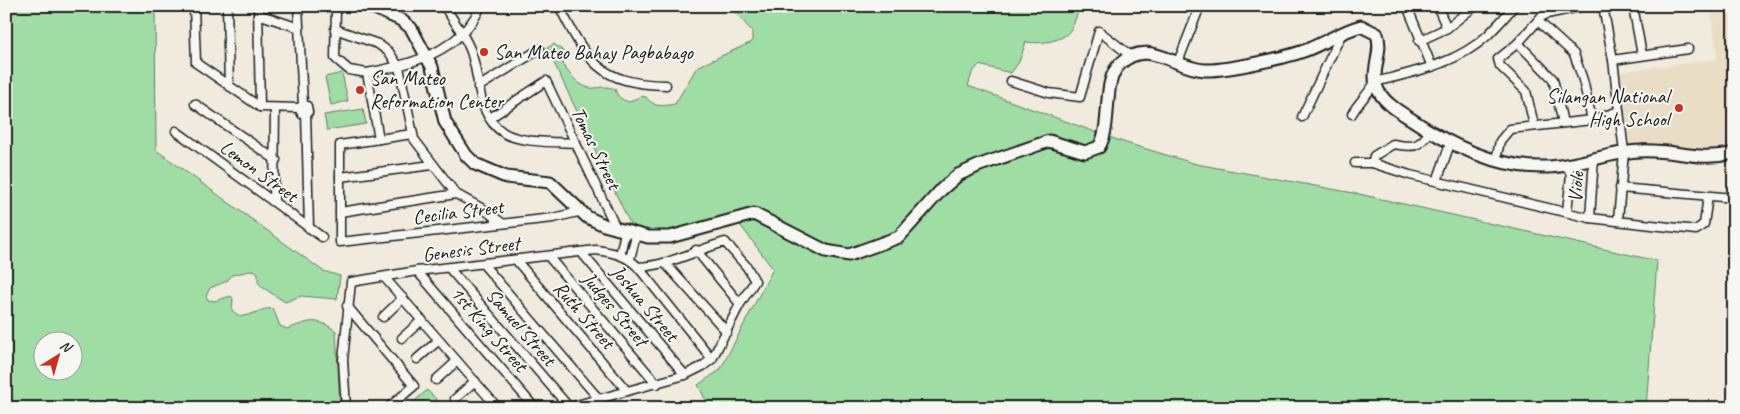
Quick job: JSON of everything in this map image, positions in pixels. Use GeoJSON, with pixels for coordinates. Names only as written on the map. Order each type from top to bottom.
{"type":"FeatureCollection","features":[{"type":"Feature","properties":{"kind":"street"},"geometry":{"type":"LineString","coordinates":[[194,6],[196,63],[260,108],[303,109]]}},
{"type":"Feature","properties":{"kind":"street"},"geometry":{"type":"LineString","coordinates":[[227,6],[229,86]]}},
{"type":"Feature","properties":{"kind":"street"},"geometry":{"type":"LineString","coordinates":[[298,6],[309,228]]}},
{"type":"Feature","properties":{"kind":"street"},"geometry":{"type":"LineString","coordinates":[[336,6],[335,58],[349,70],[368,73],[399,67],[428,57],[449,46],[462,34],[481,6]]}},
{"type":"Feature","properties":{"kind":"street"},"geometry":{"type":"LineString","coordinates":[[370,6],[405,22],[428,57],[445,122],[470,160],[506,177],[550,182],[578,212],[595,222],[626,232],[663,238],[754,214],[826,251],[849,255],[899,237],[942,189],[958,175],[980,165],[1049,141],[1085,152],[1099,147],[1106,126],[1112,79],[1118,65],[1131,56],[1157,54],[1205,70],[1226,68],[1301,52],[1361,26],[1377,34],[1380,50],[1375,82],[1368,94],[1359,100],[1352,114]]}},
{"type":"Feature","properties":{"kind":"street"},"geometry":{"type":"LineString","coordinates":[[444,6],[472,54],[478,87],[490,118],[498,128],[510,136],[576,143]]}},
{"type":"Feature","properties":{"kind":"street"},"geometry":{"type":"LineString","coordinates":[[559,6],[586,55],[598,67],[632,83],[666,85]]}},
{"type":"Feature","properties":{"kind":"street"},"geometry":{"type":"LineString","coordinates":[[1178,62],[1200,6]]}},
{"type":"Feature","properties":{"kind":"street"},"geometry":{"type":"LineString","coordinates":[[1407,6],[1432,67]]}},
{"type":"Feature","properties":{"kind":"street"},"geometry":{"type":"LineString","coordinates":[[1437,6],[1446,28]]}},
{"type":"Feature","properties":{"kind":"street"},"geometry":{"type":"LineString","coordinates":[[1463,6],[1466,15]]}},
{"type":"Feature","properties":{"kind":"street"},"geometry":{"type":"LineString","coordinates":[[1420,41],[1446,28],[1466,15],[1475,6]]}},
{"type":"Feature","properties":{"kind":"street"},"geometry":{"type":"LineString","coordinates":[[1375,82],[1432,67],[1456,57],[1487,36],[1514,6]]}},
{"type":"Feature","properties":{"kind":"street"},"geometry":{"type":"LineString","coordinates":[[1534,125],[1526,92],[1498,62],[1498,59],[1518,43],[1547,14],[1584,6]]}},
{"type":"Feature","properties":{"kind":"street"},"geometry":{"type":"LineString","coordinates":[[1603,6],[1624,152],[1618,220]]}},
{"type":"Feature","properties":{"kind":"street"},"geometry":{"type":"LineString","coordinates":[[1633,6],[1642,55]]}},
{"type":"Feature","properties":{"kind":"street"},"geometry":{"type":"LineString","coordinates":[[260,108],[258,10],[299,28]]}},
{"type":"Feature","properties":{"kind":"street"},"geometry":{"type":"LineString","coordinates":[[1538,21],[1574,54],[1584,80],[1592,120]]}},
{"type":"Feature","properties":{"kind":"street"},"geometry":{"type":"LineString","coordinates":[[335,29],[383,46],[399,67],[412,134],[432,165],[456,194],[490,213],[502,223]]}},
{"type":"Feature","properties":{"kind":"street"},"geometry":{"type":"LineString","coordinates":[[1011,81],[1049,93],[1080,98],[1099,31],[1131,56]]}},
{"type":"Feature","properties":{"kind":"street"},"geometry":{"type":"LineString","coordinates":[[1302,117],[1342,33]]}},
{"type":"Feature","properties":{"kind":"street"},"geometry":{"type":"LineString","coordinates":[[1518,43],[1553,79],[1563,124]]}},
{"type":"Feature","properties":{"kind":"street"},"geometry":{"type":"LineString","coordinates":[[478,87],[540,49]]}},
{"type":"Feature","properties":{"kind":"street"},"geometry":{"type":"LineString","coordinates":[[1612,60],[1688,49]]}},
{"type":"Feature","properties":{"kind":"street"},"geometry":{"type":"LineString","coordinates":[[368,73],[379,139]]}},
{"type":"Feature","properties":{"kind":"street","name":"Tomas Street"},"geometry":{"type":"LineString","coordinates":[[490,118],[546,81],[576,143],[626,232]]}},
{"type":"Feature","properties":{"kind":"street"},"geometry":{"type":"LineString","coordinates":[[1375,82],[1378,90],[1387,101],[1450,144],[1496,160],[1530,167],[1567,165],[1624,152],[1670,152],[1703,158],[1734,153]]}},
{"type":"Feature","properties":{"kind":"street"},"geometry":{"type":"LineString","coordinates":[[195,104],[276,160]]}},
{"type":"Feature","properties":{"kind":"street"},"geometry":{"type":"LineString","coordinates":[[274,202],[276,160],[275,108]]}},
{"type":"Feature","properties":{"kind":"street"},"geometry":{"type":"LineString","coordinates":[[1496,160],[1500,141],[1510,129],[1592,120],[1619,111]]}},
{"type":"Feature","properties":{"kind":"street","name":"Lemon Street"},"geometry":{"type":"LineString","coordinates":[[176,131],[322,238]]}},
{"type":"Feature","properties":{"kind":"street"},"geometry":{"type":"LineString","coordinates":[[1372,163],[1374,156],[1393,144],[1412,147],[1420,144],[1430,132]]}},
{"type":"Feature","properties":{"kind":"street"},"geometry":{"type":"LineString","coordinates":[[412,134],[340,145],[340,212],[456,194]]}},
{"type":"Feature","properties":{"kind":"street"},"geometry":{"type":"LineString","coordinates":[[1437,181],[1450,144]]}},
{"type":"Feature","properties":{"kind":"street","name":"Viole"},"geometry":{"type":"LineString","coordinates":[[1590,218],[1594,158]]}},
{"type":"Feature","properties":{"kind":"street"},"geometry":{"type":"LineString","coordinates":[[1355,164],[1372,163],[1437,181],[1590,218],[1696,230],[1704,224],[1708,196]]}},
{"type":"Feature","properties":{"kind":"street"},"geometry":{"type":"LineString","coordinates":[[340,177],[432,165]]}},
{"type":"Feature","properties":{"kind":"street"},"geometry":{"type":"LineString","coordinates":[[1567,165],[1571,175],[1567,212]]}},
{"type":"Feature","properties":{"kind":"street"},"geometry":{"type":"LineString","coordinates":[[1620,188],[1734,198]]}},
{"type":"Feature","properties":{"kind":"street","name":"Cecilia Street"},"geometry":{"type":"LineString","coordinates":[[340,212],[340,242],[553,218],[578,212]]}},
{"type":"Feature","properties":{"kind":"street"},"geometry":{"type":"LineString","coordinates":[[620,255],[626,232]]}},
{"type":"Feature","properties":{"kind":"street"},"geometry":{"type":"LineString","coordinates":[[626,232],[630,259]]}},
{"type":"Feature","properties":{"kind":"street"},"geometry":{"type":"LineString","coordinates":[[568,407],[657,384],[685,375],[703,366],[712,359],[740,304],[755,281],[747,267],[724,242],[696,250],[666,263],[638,267]]}},
{"type":"Feature","properties":{"kind":"street","name":"Genesis Street"},"geometry":{"type":"LineString","coordinates":[[347,306],[351,282],[418,271],[596,250],[630,259],[712,359]]}},
{"type":"Feature","properties":{"kind":"street"},"geometry":{"type":"LineString","coordinates":[[696,250],[740,304]]}},
{"type":"Feature","properties":{"kind":"street","name":"Joshua Street"},"geometry":{"type":"LineString","coordinates":[[581,252],[685,375]]}},
{"type":"Feature","properties":{"kind":"street","name":"Judges Street"},"geometry":{"type":"LineString","coordinates":[[548,256],[657,384]]}},
{"type":"Feature","properties":{"kind":"street","name":"Ruth Street"},"geometry":{"type":"LineString","coordinates":[[516,260],[627,391]]}},
{"type":"Feature","properties":{"kind":"street"},"geometry":{"type":"LineString","coordinates":[[666,263],[727,332]]}},
{"type":"Feature","properties":{"kind":"street"},"geometry":{"type":"LineString","coordinates":[[484,264],[599,399]]}},
{"type":"Feature","properties":{"kind":"street","name":"Samuel Street"},"geometry":{"type":"LineString","coordinates":[[449,268],[568,407]]}},
{"type":"Feature","properties":{"kind":"street","name":"1st King Street"},"geometry":{"type":"LineString","coordinates":[[418,271],[536,408]]}},
{"type":"Feature","properties":{"kind":"street"},"geometry":{"type":"LineString","coordinates":[[384,277],[495,405],[486,408]]}},
{"type":"Feature","properties":{"kind":"street"},"geometry":{"type":"LineString","coordinates":[[383,317],[403,298]]}},
{"type":"Feature","properties":{"kind":"street"},"geometry":{"type":"LineString","coordinates":[[346,408],[343,360],[347,306]]}},
{"type":"Feature","properties":{"kind":"street"},"geometry":{"type":"LineString","coordinates":[[347,306],[414,386],[388,408]]}},
{"type":"Feature","properties":{"kind":"street"},"geometry":{"type":"LineString","coordinates":[[402,338],[422,320]]}},
{"type":"Feature","properties":{"kind":"street"},"geometry":{"type":"LineString","coordinates":[[417,359],[439,340]]}},
{"type":"Feature","properties":{"kind":"street"},"geometry":{"type":"LineString","coordinates":[[436,380],[457,361]]}},
{"type":"Feature","properties":{"kind":"street"},"geometry":{"type":"LineString","coordinates":[[455,399],[475,381]]}},
{"type":"Feature","properties":{"kind":"shaded area","name":"Silangan National High School"},"geometry":{"type":"Polygon","coordinates":[[[1710,6],[1734,6],[1734,144],[1704,152],[1682,146],[1630,146],[1619,72],[1718,59],[1710,6]]]}},
{"type":"Feature","properties":{"kind":"green space"},"geometry":{"type":"Polygon","coordinates":[[[6,6],[155,6],[156,150],[323,271],[340,276],[337,299],[301,296],[285,302],[262,287],[258,282],[258,273],[254,270],[232,275],[227,281],[210,288],[206,296],[208,300],[214,301],[231,296],[233,299],[232,310],[241,316],[273,309],[280,326],[287,329],[306,323],[317,322],[323,323],[336,331],[340,408],[6,408],[6,6]]]}},
{"type":"Feature","properties":{"kind":"green space"},"geometry":{"type":"Polygon","coordinates":[[[729,6],[1080,6],[1071,29],[1063,37],[1038,43],[1026,42],[1019,62],[1011,73],[979,65],[972,73],[968,86],[1123,142],[1196,164],[1359,194],[1657,261],[1646,408],[710,408],[698,385],[720,370],[773,269],[738,222],[658,235],[633,230],[547,48],[554,44],[562,50],[566,56],[563,65],[573,77],[586,87],[615,89],[620,98],[629,102],[641,96],[659,105],[675,104],[697,67],[752,42],[752,31],[729,6]]]}},
{"type":"Feature","properties":{"kind":"green space"},"geometry":{"type":"Polygon","coordinates":[[[342,73],[348,101],[331,105],[325,77],[342,73]]]}},
{"type":"Feature","properties":{"kind":"green space"},"geometry":{"type":"Polygon","coordinates":[[[363,109],[366,124],[327,130],[324,115],[363,109]]]}},
{"type":"Feature","properties":{"kind":"green space"},"geometry":{"type":"Polygon","coordinates":[[[427,390],[445,408],[407,408],[427,390]]]}},
{"type":"Feature","properties":{"kind":"place","name":"San Mateo Bahay Pagbabago"},"geometry":{"type":"Point","coordinates":[484,52]}},
{"type":"Feature","properties":{"kind":"place","name":"San Mateo Reformation Center"},"geometry":{"type":"Point","coordinates":[360,90]}},
{"type":"Feature","properties":{"kind":"place","name":"Silangan National High School"},"geometry":{"type":"Point","coordinates":[1679,108]}}]}
